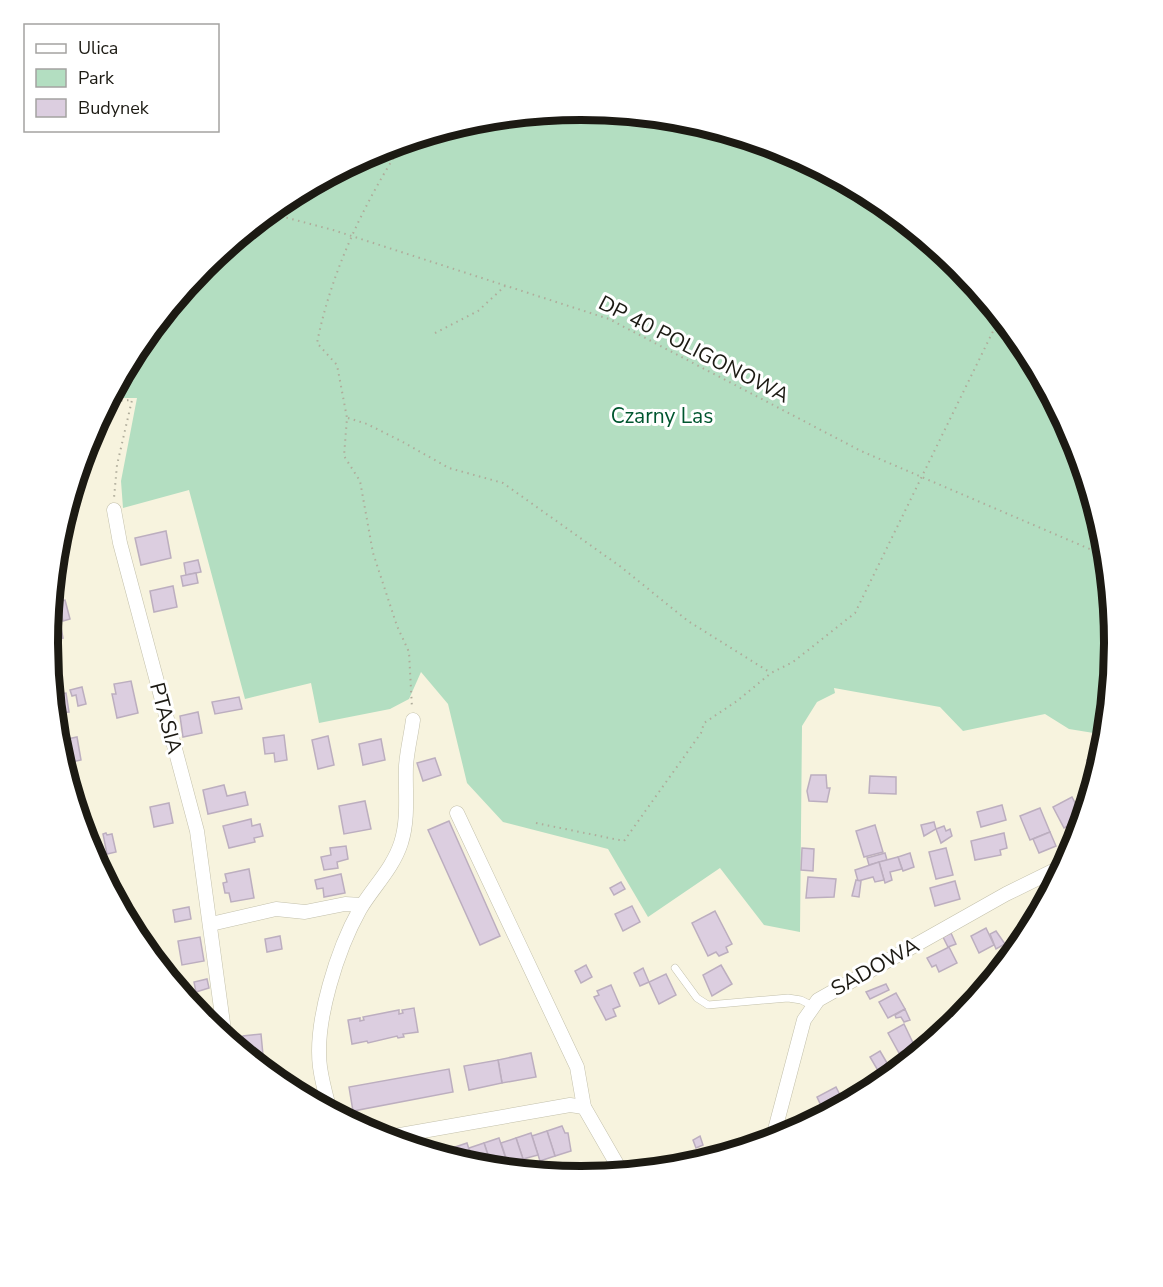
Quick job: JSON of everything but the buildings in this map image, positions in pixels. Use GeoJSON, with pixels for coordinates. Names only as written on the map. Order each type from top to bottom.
{"type":"FeatureCollection","features":[{"type":"Feature","properties":{"kind":"street","name":"PTASIA"},"geometry":{"type":"LineString","coordinates":[[114,510],[120,543],[197,831],[223,1024]]}},
{"type":"Feature","properties":{"kind":"street"},"geometry":{"type":"LineString","coordinates":[[328,1100],[320,1065],[320,1034],[343,945],[362,905],[385,874],[402,842],[406,819],[406,764],[413,720]]}},
{"type":"Feature","properties":{"kind":"street"},"geometry":{"type":"LineString","coordinates":[[457,813],[577,1067],[585,1107],[617,1165]]}},
{"type":"Feature","properties":{"kind":"street","name":"SADOWA"},"geometry":{"type":"LineString","coordinates":[[775,1130],[804,1020],[813,1006],[832,990],[1006,894],[1053,871]]}},
{"type":"Feature","properties":{"kind":"street"},"geometry":{"type":"LineString","coordinates":[[211,924],[276,909],[305,912],[345,904],[362,905]]}},
{"type":"Feature","properties":{"kind":"street"},"geometry":{"type":"LineString","coordinates":[[401,1135],[570,1105],[585,1107]]}},
{"type":"Feature","properties":{"kind":"lane"},"geometry":{"type":"LineString","coordinates":[[675,968],[697,998],[708,1005],[788,998],[801,1000],[813,1006]]}},
{"type":"Feature","properties":{"kind":"path"},"geometry":{"type":"LineString","coordinates":[[396,154],[352,236],[325,302],[317,343],[337,365],[347,418],[344,456],[360,481],[373,553],[397,626],[409,652],[413,720]]}},
{"type":"Feature","properties":{"kind":"path","name":"DP 40 POLIGONOWA"},"geometry":{"type":"LineString","coordinates":[[281,216],[352,236],[505,286],[543,296],[609,320],[752,396],[920,478],[1096,552]]}},
{"type":"Feature","properties":{"kind":"path"},"geometry":{"type":"LineString","coordinates":[[435,333],[478,311],[505,286]]}},
{"type":"Feature","properties":{"kind":"path"},"geometry":{"type":"LineString","coordinates":[[536,823],[624,841],[701,733],[704,723],[737,701],[771,673],[793,662],[855,613],[996,325]]}},
{"type":"Feature","properties":{"kind":"path"},"geometry":{"type":"LineString","coordinates":[[114,510],[117,465],[132,400],[118,401]]}},
{"type":"Feature","properties":{"kind":"path"},"geometry":{"type":"LineString","coordinates":[[347,418],[367,424],[449,468],[503,483],[621,567],[688,621],[771,673]]}},
{"type":"Feature","properties":{"kind":"green space","name":"Czarny Las"},"geometry":{"type":"Polygon","coordinates":[[[582,120],[650,125],[717,138],[750,148],[813,174],[843,191],[872,209],[926,250],[975,299],[1016,353],[1034,382],[1065,443],[1087,508],[1094,541],[1100,575],[1104,644],[1103,678],[1096,733],[1069,729],[1045,714],[963,731],[940,707],[834,688],[835,693],[817,702],[802,726],[800,932],[764,925],[720,868],[648,917],[608,849],[503,822],[467,783],[448,704],[421,672],[409,699],[390,709],[319,723],[311,683],[245,699],[189,490],[123,508],[121,481],[137,398],[120,398],[167,325],[212,274],[237,250],[291,209],[350,174],[381,160],[446,138],[479,131],[513,125],[582,120]]]}}]}
